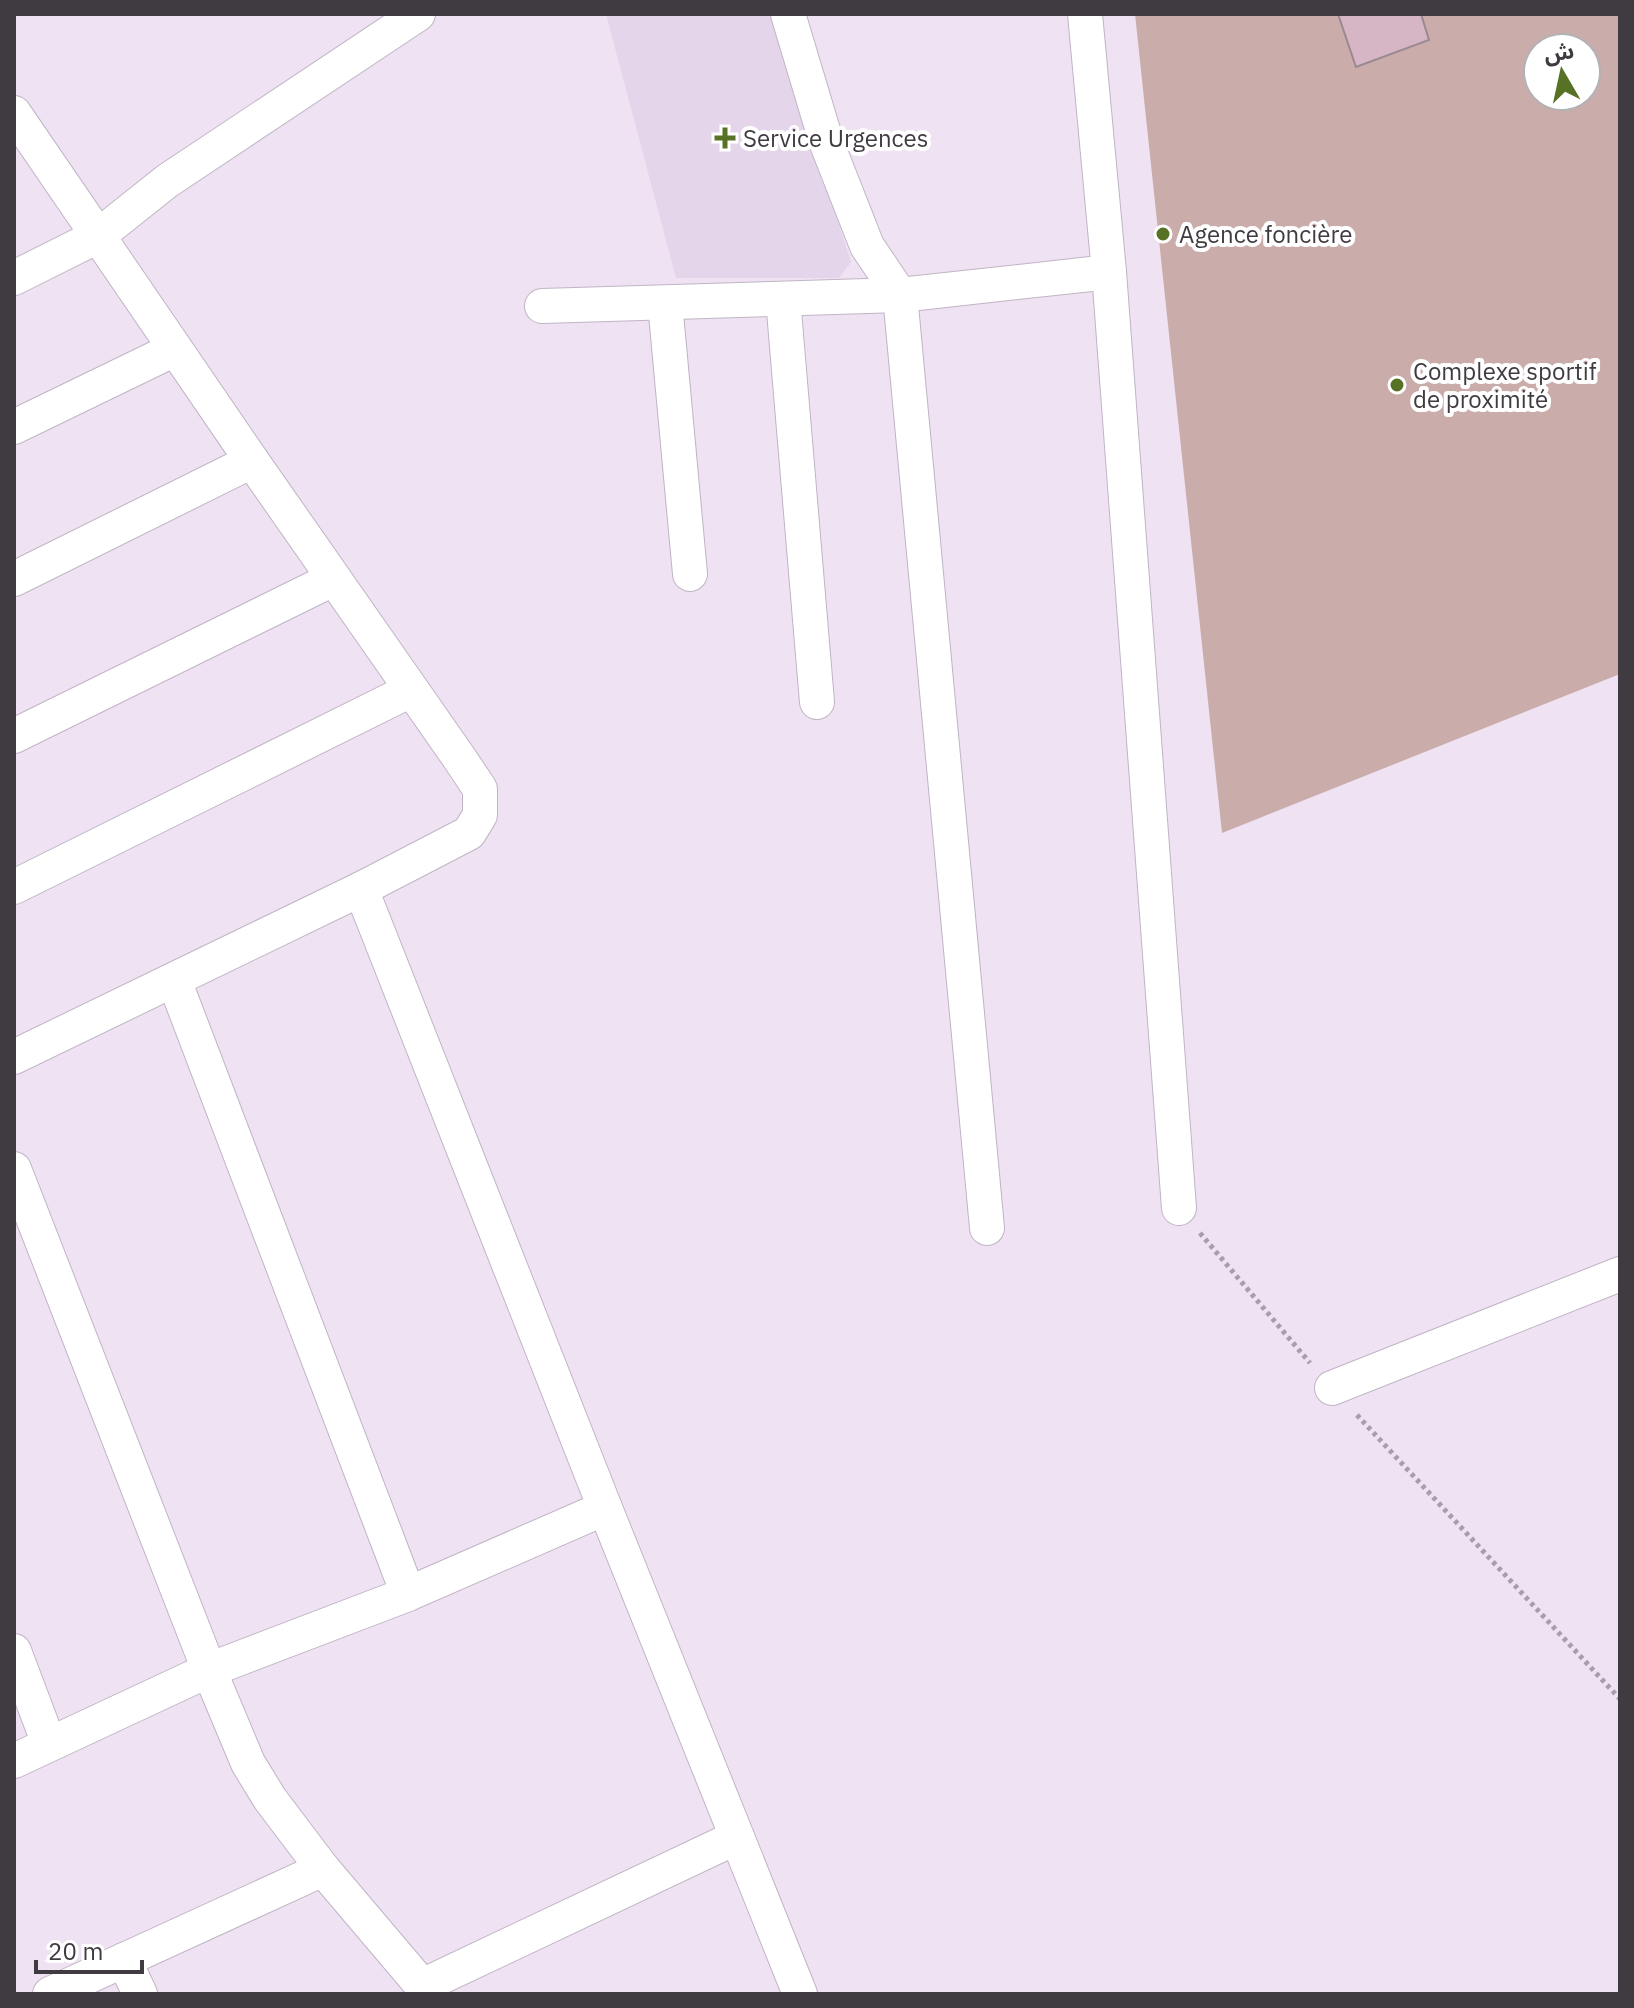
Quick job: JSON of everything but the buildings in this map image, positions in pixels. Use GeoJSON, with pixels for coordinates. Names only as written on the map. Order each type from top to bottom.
{"type":"FeatureCollection","features":[{"type":"Feature","properties":{"kind":"street"},"geometry":{"type":"LineString","coordinates":[[14,278],[98,236],[167,181],[418,14]]}},
{"type":"Feature","properties":{"kind":"street"},"geometry":{"type":"LineString","coordinates":[[788,14],[832,159],[867,246],[900,295],[987,1228]]}},
{"type":"Feature","properties":{"kind":"street"},"geometry":{"type":"LineString","coordinates":[[1085,14],[1109,272],[1179,1208]]}},
{"type":"Feature","properties":{"kind":"street"},"geometry":{"type":"LineString","coordinates":[[14,1057],[361,889],[469,833],[480,815],[480,789],[16,121]]}},
{"type":"Feature","properties":{"kind":"street"},"geometry":{"type":"LineString","coordinates":[[542,306],[900,295],[1109,272]]}},
{"type":"Feature","properties":{"kind":"street"},"geometry":{"type":"LineString","coordinates":[[783,299],[817,702]]}},
{"type":"Feature","properties":{"kind":"street"},"geometry":{"type":"LineString","coordinates":[[665,303],[690,574]]}},
{"type":"Feature","properties":{"kind":"street"},"geometry":{"type":"LineString","coordinates":[[14,427],[175,349]]}},
{"type":"Feature","properties":{"kind":"street"},"geometry":{"type":"LineString","coordinates":[[14,579],[252,461]]}},
{"type":"Feature","properties":{"kind":"street"},"geometry":{"type":"LineString","coordinates":[[14,736],[333,579]]}},
{"type":"Feature","properties":{"kind":"street"},"geometry":{"type":"LineString","coordinates":[[14,887],[411,690]]}},
{"type":"Feature","properties":{"kind":"street"},"geometry":{"type":"LineString","coordinates":[[361,889],[800,1994]]}},
{"type":"Feature","properties":{"kind":"street"},"geometry":{"type":"LineString","coordinates":[[174,980],[408,1594]]}},
{"type":"Feature","properties":{"kind":"street"},"geometry":{"type":"LineString","coordinates":[[14,1169],[248,1763],[270,1799],[323,1869],[426,1990],[737,1837]]}},
{"type":"Feature","properties":{"kind":"street"},"geometry":{"type":"LineString","coordinates":[[1332,1388],[1620,1274]]}},
{"type":"Feature","properties":{"kind":"street"},"geometry":{"type":"LineString","coordinates":[[14,1761],[209,1670],[408,1594],[605,1508]]}},
{"type":"Feature","properties":{"kind":"street"},"geometry":{"type":"LineString","coordinates":[[14,1651],[49,1744]]}},
{"type":"Feature","properties":{"kind":"street"},"geometry":{"type":"LineString","coordinates":[[50,1994],[323,1869]]}},
{"type":"Feature","properties":{"kind":"street"},"geometry":{"type":"LineString","coordinates":[[124,1960],[140,1994]]}},
{"type":"Feature","properties":{"kind":"path"},"geometry":{"type":"LineString","coordinates":[[1179,1208],[1332,1388],[1620,1699]]}},
{"type":"Feature","properties":{"kind":"shaded area","name":"Service Urgences"},"geometry":{"type":"Polygon","coordinates":[[[606,14],[771,14],[851,262],[839,278],[676,278],[606,14]]]}},
{"type":"Feature","properties":{"kind":"shaded area","name":"Complexe sportif de proximité"},"geometry":{"type":"Polygon","coordinates":[[[1135,14],[1620,14],[1620,674],[1222,833],[1135,14]]]}},
{"type":"Feature","properties":{"kind":"place","name":"Service Urgences"},"geometry":{"type":"Point","coordinates":[725,138]}},
{"type":"Feature","properties":{"kind":"place","name":"Agence foncière"},"geometry":{"type":"Point","coordinates":[1163,234]}},
{"type":"Feature","properties":{"kind":"place","name":"Complexe sportif de proximité"},"geometry":{"type":"Point","coordinates":[1397,385]}}]}
